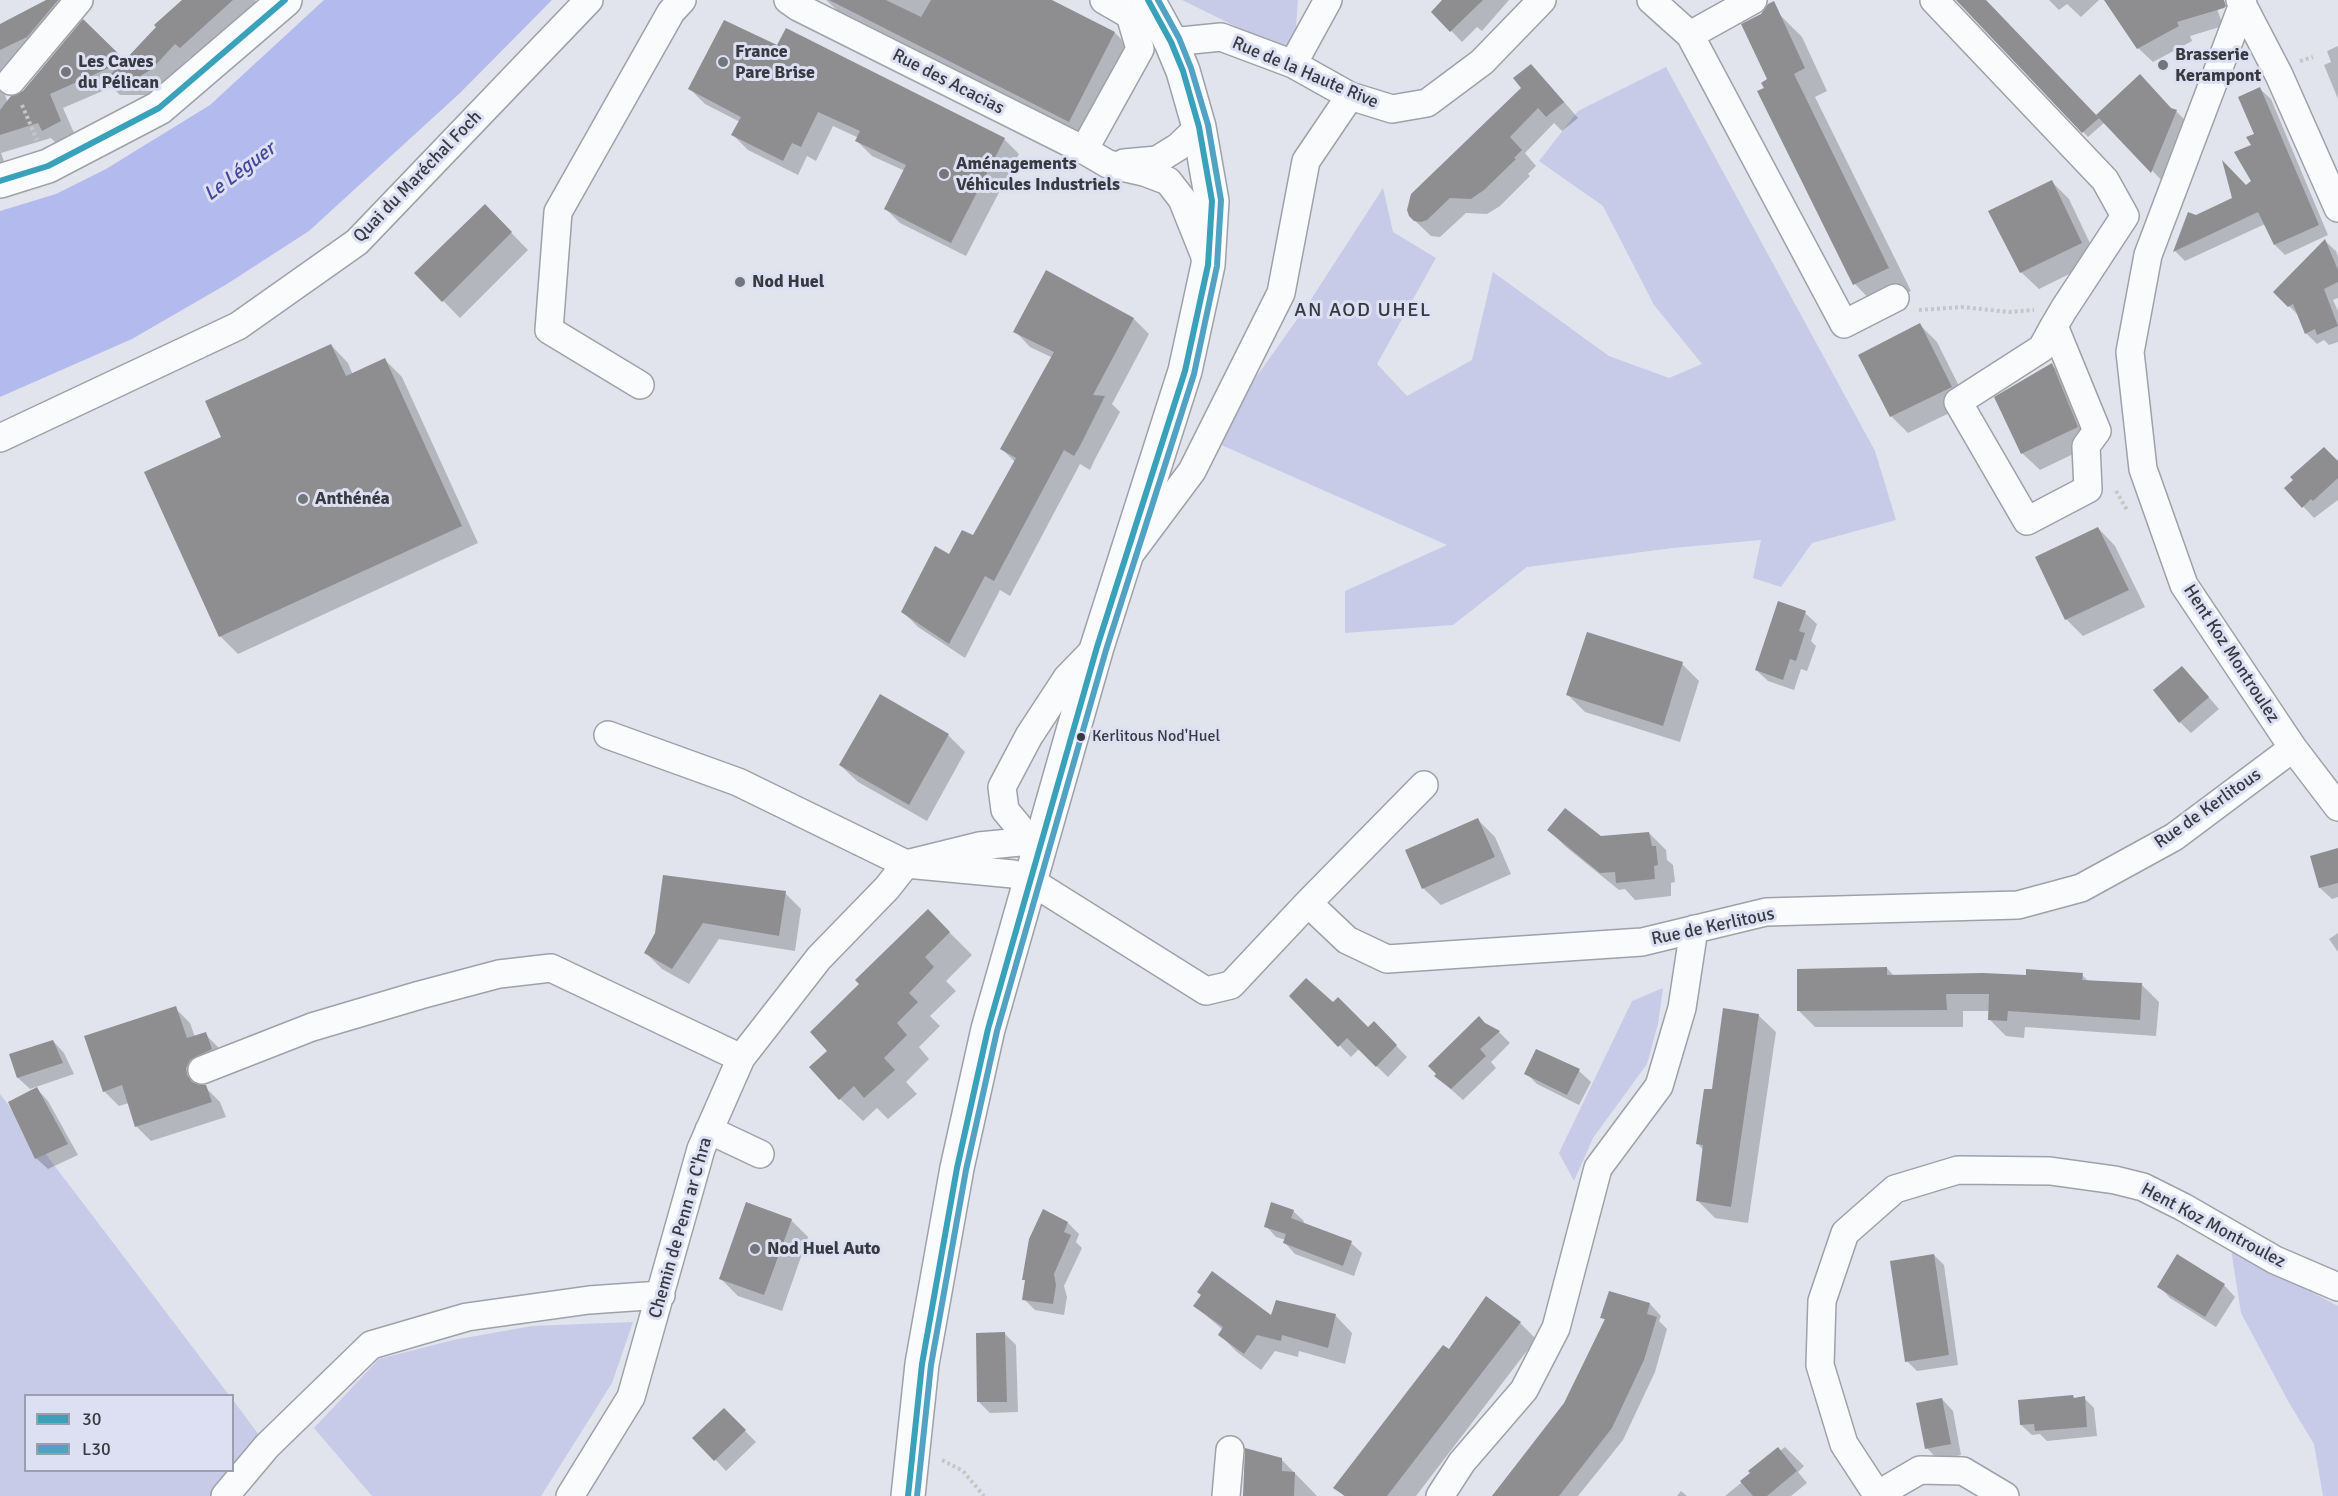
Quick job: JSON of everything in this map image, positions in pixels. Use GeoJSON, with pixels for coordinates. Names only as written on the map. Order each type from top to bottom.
{"type":"FeatureCollection","features":[{"type":"Feature","properties":{"kind":"main road"},"geometry":{"type":"LineString","coordinates":[[0,181],[48,166],[159,108],[285,0]]}},
{"type":"Feature","properties":{"kind":"main road"},"geometry":{"type":"LineString","coordinates":[[908,1496],[922,1364],[957,1168],[988,1029],[1029,880],[1030,844],[1097,647],[1185,371],[1208,265],[1212,201],[1199,128],[1183,71],[1171,42],[1148,0]]}},
{"type":"Feature","properties":{"kind":"street"},"geometry":{"type":"LineString","coordinates":[[12,81],[79,0]]}},
{"type":"Feature","properties":{"kind":"street","name":"Quai du Maréchal Foch"},"geometry":{"type":"LineString","coordinates":[[0,438],[238,326],[357,242],[589,0]]}},
{"type":"Feature","properties":{"kind":"street"},"geometry":{"type":"LineString","coordinates":[[640,385],[549,330],[558,212],[671,12],[682,0]]}},
{"type":"Feature","properties":{"kind":"street","name":"Rue des Acacias"},"geometry":{"type":"LineString","coordinates":[[788,0],[1108,164],[1144,172],[1167,181],[1182,199],[1208,265]]}},
{"type":"Feature","properties":{"kind":"street"},"geometry":{"type":"LineString","coordinates":[[1084,150],[1140,49],[1130,15],[1104,0]]}},
{"type":"Feature","properties":{"kind":"street"},"geometry":{"type":"LineString","coordinates":[[1293,64],[1328,0]]}},
{"type":"Feature","properties":{"kind":"street","name":"Rue de la Haute Rive"},"geometry":{"type":"LineString","coordinates":[[1171,42],[1221,37],[1293,64],[1350,96],[1392,109],[1427,103],[1482,62],[1542,0]]}},
{"type":"Feature","properties":{"kind":"street"},"geometry":{"type":"LineString","coordinates":[[1651,0],[1690,35],[1844,324],[1895,298]]}},
{"type":"Feature","properties":{"kind":"street"},"geometry":{"type":"LineString","coordinates":[[1690,35],[1753,0]]}},
{"type":"Feature","properties":{"kind":"street"},"geometry":{"type":"LineString","coordinates":[[1934,0],[2105,180],[2125,216],[2159,226]]}},
{"type":"Feature","properties":{"kind":"street"},"geometry":{"type":"LineString","coordinates":[[2244,1],[2338,208]]}},
{"type":"Feature","properties":{"kind":"street","name":"Hent Koz Montroulez"},"geometry":{"type":"LineString","coordinates":[[2244,1],[2148,255],[2130,352],[2143,469],[2184,585],[2293,748],[2338,807]]}},
{"type":"Feature","properties":{"kind":"street"},"geometry":{"type":"LineString","coordinates":[[1125,560],[1192,471],[1281,293],[1306,161],[1350,96]]}},
{"type":"Feature","properties":{"kind":"street"},"geometry":{"type":"LineString","coordinates":[[1108,164],[1157,160],[1178,147],[1199,128]]}},
{"type":"Feature","properties":{"kind":"street"},"geometry":{"type":"LineString","coordinates":[[2059,317],[2097,431],[2086,446],[2088,489],[2027,521],[1958,402],[2042,348],[2059,317],[2125,216]]}},
{"type":"Feature","properties":{"kind":"street"},"geometry":{"type":"LineString","coordinates":[[1030,844],[1005,810],[1002,787],[1029,736],[1067,678],[1097,647]]}},
{"type":"Feature","properties":{"kind":"street"},"geometry":{"type":"LineString","coordinates":[[608,735],[738,782],[906,864],[1013,874],[1029,880],[1206,991],[1231,985],[1424,785]]}},
{"type":"Feature","properties":{"kind":"street","name":"Rue de Kerlitous"},"geometry":{"type":"LineString","coordinates":[[1308,903],[1347,940],[1387,959],[1642,942],[1766,912],[2018,904],[2081,888],[2174,837],[2293,748]]}},
{"type":"Feature","properties":{"kind":"street"},"geometry":{"type":"LineString","coordinates":[[906,864],[979,846],[1030,844]]}},
{"type":"Feature","properties":{"kind":"street","name":"Chemin de Penn ar C'hra"},"geometry":{"type":"LineString","coordinates":[[570,1496],[631,1397],[701,1149],[741,1058],[819,958],[887,888],[906,864]]}},
{"type":"Feature","properties":{"kind":"street"},"geometry":{"type":"LineString","coordinates":[[1440,1496],[1462,1462],[1524,1389],[1556,1328],[1598,1168],[1659,1086],[1682,1008],[1694,929]]}},
{"type":"Feature","properties":{"kind":"street"},"geometry":{"type":"LineString","coordinates":[[202,1070],[312,1027],[420,995],[499,974],[550,968],[741,1058]]}},
{"type":"Feature","properties":{"kind":"street"},"geometry":{"type":"LineString","coordinates":[[709,1130],[760,1155]]}},
{"type":"Feature","properties":{"kind":"street","name":"Hent Koz Montroulez"},"geometry":{"type":"LineString","coordinates":[[1878,1496],[1844,1444],[1820,1365],[1822,1301],[1845,1233],[1895,1189],[1958,1170],[2050,1171],[2115,1180],[2143,1187],[2183,1207],[2275,1260],[2338,1287]]}},
{"type":"Feature","properties":{"kind":"street"},"geometry":{"type":"LineString","coordinates":[[225,1496],[267,1446],[371,1345],[467,1317],[589,1300],[661,1295]]}},
{"type":"Feature","properties":{"kind":"street"},"geometry":{"type":"LineString","coordinates":[[1226,1496],[1230,1450]]}},
{"type":"Feature","properties":{"kind":"street"},"geometry":{"type":"LineString","coordinates":[[1878,1496],[1920,1470],[1963,1471],[2005,1496]]}},
{"type":"Feature","properties":{"kind":"path"},"geometry":{"type":"LineString","coordinates":[[2300,61],[2313,57]]}},
{"type":"Feature","properties":{"kind":"path"},"geometry":{"type":"LineString","coordinates":[[12,81],[37,141]]}},
{"type":"Feature","properties":{"kind":"path"},"geometry":{"type":"LineString","coordinates":[[1895,298],[1911,311],[1962,307],[2059,317]]}},
{"type":"Feature","properties":{"kind":"shaded area"},"geometry":{"type":"Polygon","coordinates":[[[1182,0],[1298,0],[1294,55],[1182,0]]]}},
{"type":"Feature","properties":{"kind":"shaded area"},"geometry":{"type":"Polygon","coordinates":[[[1666,67],[1875,451],[1896,520],[1812,543],[1781,587],[1753,578],[1761,540],[1673,548],[1527,567],[1453,625],[1345,633],[1345,591],[1447,545],[1219,444],[1252,383],[1310,301],[1383,188],[1393,232],[1436,258],[1377,364],[1407,396],[1472,360],[1493,272],[1609,356],[1669,378],[1702,364],[1654,305],[1603,206],[1539,161],[1578,111],[1666,67]]]}},
{"type":"Feature","properties":{"kind":"shaded area"},"geometry":{"type":"Polygon","coordinates":[[[1663,988],[1658,1024],[1647,1064],[1593,1138],[1574,1181],[1559,1153],[1632,1001],[1663,988]]]}},
{"type":"Feature","properties":{"kind":"shaded area"},"geometry":{"type":"Polygon","coordinates":[[[0,1094],[228,1394],[24,1394],[24,1472],[234,1472],[234,1401],[267,1446],[219,1496],[0,1496],[0,1094]]]}},
{"type":"Feature","properties":{"kind":"shaded area"},"geometry":{"type":"Polygon","coordinates":[[[2231,1249],[2338,1306],[2338,1496],[2323,1496],[2314,1444],[2241,1313],[2231,1249]]]}},
{"type":"Feature","properties":{"kind":"shaded area"},"geometry":{"type":"Polygon","coordinates":[[[633,1322],[612,1383],[541,1496],[372,1496],[314,1428],[379,1359],[453,1340],[532,1326],[633,1322]]]}},
{"type":"Feature","properties":{"kind":"water","name":"Le Léguer"},"geometry":{"type":"Polygon","coordinates":[[[324,0],[552,0],[460,93],[309,231],[227,284],[132,339],[0,397],[0,211],[56,194],[106,169],[210,105],[324,0]]]}},
{"type":"Feature","properties":{"kind":"building"},"geometry":{"type":"Polygon","coordinates":[[[46,0],[58,0],[27,37],[0,50],[0,24],[46,0]]]}},
{"type":"Feature","properties":{"kind":"building"},"geometry":{"type":"Polygon","coordinates":[[[182,0],[233,0],[180,48],[175,44],[152,69],[132,81],[104,82],[122,62],[50,94],[61,121],[42,131],[38,123],[0,135],[0,110],[11,96],[23,91],[83,19],[125,60],[156,27],[154,25],[182,0]]]}},
{"type":"Feature","properties":{"kind":"building"},"geometry":{"type":"Polygon","coordinates":[[[829,0],[886,0],[921,17],[931,0],[1052,0],[1115,32],[1069,122],[829,0]]]}},
{"type":"Feature","properties":{"kind":"building"},"geometry":{"type":"Polygon","coordinates":[[[1442,0],[1483,0],[1450,32],[1431,12],[1442,0]]]}},
{"type":"Feature","properties":{"kind":"building"},"geometry":{"type":"Polygon","coordinates":[[[1956,0],[1986,0],[2099,118],[2082,133],[1956,0]]]}},
{"type":"Feature","properties":{"kind":"building"},"geometry":{"type":"Polygon","coordinates":[[[2104,0],[2224,0],[2226,6],[2177,22],[2179,26],[2137,49],[2104,0]]]}},
{"type":"Feature","properties":{"kind":"building"},"geometry":{"type":"Polygon","coordinates":[[[1774,1],[1805,68],[1794,74],[1889,268],[1853,285],[1757,91],[1764,88],[1761,83],[1767,79],[1741,24],[1761,14],[1768,4],[1774,1]]]}},
{"type":"Feature","properties":{"kind":"building"},"geometry":{"type":"Polygon","coordinates":[[[724,20],[777,45],[786,28],[1005,138],[951,243],[884,209],[906,165],[855,141],[860,131],[818,112],[801,147],[792,143],[783,161],[731,135],[741,117],[688,89],[724,20]]]}},
{"type":"Feature","properties":{"kind":"building"},"geometry":{"type":"Polygon","coordinates":[[[1531,64],[1564,102],[1546,117],[1538,108],[1510,137],[1522,150],[1514,158],[1516,159],[1484,190],[1471,199],[1450,198],[1427,220],[1414,221],[1407,210],[1411,194],[1521,88],[1513,78],[1531,64]]]}},
{"type":"Feature","properties":{"kind":"building"},"geometry":{"type":"Polygon","coordinates":[[[2140,74],[2171,108],[2177,110],[2151,173],[2096,115],[2140,74]]]}},
{"type":"Feature","properties":{"kind":"building"},"geometry":{"type":"Polygon","coordinates":[[[2260,87],[2319,225],[2274,245],[2258,212],[2173,252],[2188,212],[2196,215],[2232,198],[2222,160],[2246,185],[2251,181],[2234,152],[2251,145],[2246,137],[2254,134],[2238,97],[2260,87]]]}},
{"type":"Feature","properties":{"kind":"building"},"geometry":{"type":"Polygon","coordinates":[[[2052,180],[2082,243],[2020,273],[1988,211],[2052,180]]]}},
{"type":"Feature","properties":{"kind":"building"},"geometry":{"type":"Polygon","coordinates":[[[485,204],[512,232],[442,302],[414,273],[485,204]]]}},
{"type":"Feature","properties":{"kind":"building"},"geometry":{"type":"Polygon","coordinates":[[[2325,239],[2338,270],[2338,282],[2324,289],[2338,326],[2317,335],[2315,329],[2305,334],[2293,304],[2288,307],[2273,292],[2325,239]]]}},
{"type":"Feature","properties":{"kind":"building"},"geometry":{"type":"Polygon","coordinates":[[[1046,270],[1134,318],[1093,395],[1105,396],[1080,446],[1074,456],[1064,450],[994,581],[985,576],[949,644],[901,612],[935,546],[949,554],[962,530],[973,535],[1016,458],[1000,449],[1054,352],[1013,332],[1046,270]]]}},
{"type":"Feature","properties":{"kind":"building"},"geometry":{"type":"Polygon","coordinates":[[[1920,323],[1952,387],[1890,417],[1858,355],[1920,323]]]}},
{"type":"Feature","properties":{"kind":"building","name":"Anthénéa"},"geometry":{"type":"Polygon","coordinates":[[[331,344],[346,376],[385,358],[462,526],[219,637],[144,472],[221,437],[205,401],[331,344]]]}},
{"type":"Feature","properties":{"kind":"building"},"geometry":{"type":"Polygon","coordinates":[[[2052,363],[2078,427],[2021,454],[1994,397],[2052,363]]]}},
{"type":"Feature","properties":{"kind":"building"},"geometry":{"type":"Polygon","coordinates":[[[2324,447],[2338,461],[2338,478],[2302,508],[2284,488],[2293,480],[2290,477],[2324,447]]]}},
{"type":"Feature","properties":{"kind":"building"},"geometry":{"type":"Polygon","coordinates":[[[2098,527],[2129,590],[2065,620],[2035,557],[2098,527]]]}},
{"type":"Feature","properties":{"kind":"building"},"geometry":{"type":"Polygon","coordinates":[[[1778,601],[1806,611],[1799,631],[1805,633],[1796,661],[1790,659],[1783,680],[1755,670],[1778,601]]]}},
{"type":"Feature","properties":{"kind":"building"},"geometry":{"type":"Polygon","coordinates":[[[1587,632],[1683,662],[1663,726],[1566,695],[1587,632]]]}},
{"type":"Feature","properties":{"kind":"building"},"geometry":{"type":"Polygon","coordinates":[[[2182,666],[2209,697],[2179,723],[2153,690],[2182,666]]]}},
{"type":"Feature","properties":{"kind":"building"},"geometry":{"type":"Polygon","coordinates":[[[880,694],[949,734],[909,805],[839,765],[880,694]]]}},
{"type":"Feature","properties":{"kind":"building"},"geometry":{"type":"Polygon","coordinates":[[[1565,808],[1601,836],[1649,832],[1652,846],[1656,846],[1658,865],[1654,866],[1655,879],[1616,883],[1615,872],[1600,873],[1547,830],[1565,808]]]}},
{"type":"Feature","properties":{"kind":"building"},"geometry":{"type":"Polygon","coordinates":[[[1478,818],[1495,857],[1422,889],[1405,850],[1478,818]]]}},
{"type":"Feature","properties":{"kind":"building"},"geometry":{"type":"Polygon","coordinates":[[[2338,848],[2338,883],[2319,888],[2310,856],[2338,848]]]}},
{"type":"Feature","properties":{"kind":"building"},"geometry":{"type":"Polygon","coordinates":[[[663,875],[786,891],[779,936],[703,923],[672,969],[644,953],[655,933],[663,875]]]}},
{"type":"Feature","properties":{"kind":"building"},"geometry":{"type":"Polygon","coordinates":[[[928,909],[950,932],[925,957],[934,967],[909,993],[918,1002],[897,1023],[907,1035],[884,1058],[895,1070],[864,1098],[854,1086],[839,1100],[809,1067],[827,1051],[810,1032],[859,984],[855,980],[928,909]]]}},
{"type":"Feature","properties":{"kind":"building"},"geometry":{"type":"Polygon","coordinates":[[[1887,967],[1887,975],[1983,973],[2026,975],[2026,969],[2083,973],[2082,980],[2142,983],[2140,1020],[2008,1011],[2007,1021],[1988,1020],[1989,994],[1946,994],[1947,1010],[1797,1011],[1797,969],[1887,967]]]}},
{"type":"Feature","properties":{"kind":"building"},"geometry":{"type":"Polygon","coordinates":[[[1306,978],[1333,1002],[1338,997],[1368,1027],[1374,1021],[1397,1045],[1376,1067],[1347,1038],[1338,1047],[1289,996],[1306,978]]]}},
{"type":"Feature","properties":{"kind":"building"},"geometry":{"type":"Polygon","coordinates":[[[176,1006],[187,1038],[206,1032],[212,1049],[190,1060],[186,1068],[187,1075],[192,1082],[206,1085],[212,1102],[135,1127],[122,1085],[103,1092],[84,1036],[176,1006]]]}},
{"type":"Feature","properties":{"kind":"building"},"geometry":{"type":"Polygon","coordinates":[[[1723,1008],[1759,1014],[1731,1207],[1696,1201],[1703,1145],[1696,1144],[1704,1089],[1712,1089],[1723,1008]]]}},
{"type":"Feature","properties":{"kind":"building"},"geometry":{"type":"Polygon","coordinates":[[[1479,1016],[1485,1023],[1500,1031],[1480,1049],[1486,1056],[1451,1089],[1434,1076],[1436,1074],[1428,1066],[1479,1016]]]}},
{"type":"Feature","properties":{"kind":"building"},"geometry":{"type":"Polygon","coordinates":[[[53,1040],[63,1063],[17,1078],[9,1054],[53,1040]]]}},
{"type":"Feature","properties":{"kind":"building"},"geometry":{"type":"Polygon","coordinates":[[[1536,1049],[1580,1069],[1567,1095],[1524,1074],[1536,1049]]]}},
{"type":"Feature","properties":{"kind":"building"},"geometry":{"type":"Polygon","coordinates":[[[37,1087],[68,1144],[35,1159],[8,1102],[37,1087]]]}},
{"type":"Feature","properties":{"kind":"building","name":"Nod Huel Auto"},"geometry":{"type":"Polygon","coordinates":[[[746,1202],[792,1219],[764,1295],[719,1279],[746,1202]]]}},
{"type":"Feature","properties":{"kind":"building"},"geometry":{"type":"Polygon","coordinates":[[[1271,1202],[1294,1210],[1291,1218],[1352,1241],[1343,1266],[1283,1243],[1286,1234],[1264,1227],[1271,1202]]]}},
{"type":"Feature","properties":{"kind":"building"},"geometry":{"type":"Polygon","coordinates":[[[1043,1209],[1068,1222],[1064,1232],[1071,1235],[1054,1274],[1056,1285],[1053,1304],[1022,1300],[1025,1280],[1022,1280],[1029,1239],[1043,1209]]]}},
{"type":"Feature","properties":{"kind":"building"},"geometry":{"type":"Polygon","coordinates":[[[1934,1254],[1949,1355],[1905,1362],[1890,1261],[1934,1254]]]}},
{"type":"Feature","properties":{"kind":"building"},"geometry":{"type":"Polygon","coordinates":[[[2177,1254],[2225,1284],[2205,1317],[2157,1287],[2177,1254]]]}},
{"type":"Feature","properties":{"kind":"building"},"geometry":{"type":"Polygon","coordinates":[[[1212,1271],[1271,1315],[1276,1300],[1336,1314],[1328,1348],[1282,1335],[1281,1341],[1257,1335],[1244,1354],[1218,1335],[1223,1327],[1193,1306],[1201,1295],[1197,1292],[1212,1271]]]}},
{"type":"Feature","properties":{"kind":"building"},"geometry":{"type":"Polygon","coordinates":[[[1609,1291],[1650,1303],[1647,1314],[1657,1317],[1644,1360],[1612,1428],[1559,1496],[1492,1496],[1564,1403],[1605,1319],[1600,1318],[1609,1291]]]}},
{"type":"Feature","properties":{"kind":"building"},"geometry":{"type":"Polygon","coordinates":[[[1486,1296],[1521,1322],[1387,1496],[1345,1496],[1333,1488],[1443,1345],[1449,1349],[1486,1296]]]}},
{"type":"Feature","properties":{"kind":"building"},"geometry":{"type":"Polygon","coordinates":[[[1005,1332],[1007,1402],[977,1402],[976,1333],[1005,1332]]]}},
{"type":"Feature","properties":{"kind":"building"},"geometry":{"type":"Polygon","coordinates":[[[2073,1395],[2074,1398],[2085,1396],[2087,1427],[2035,1431],[2034,1424],[2020,1425],[2018,1400],[2073,1395]]]}},
{"type":"Feature","properties":{"kind":"building"},"geometry":{"type":"Polygon","coordinates":[[[1942,1398],[1951,1444],[1925,1449],[1916,1403],[1942,1398]]]}},
{"type":"Feature","properties":{"kind":"building"},"geometry":{"type":"Polygon","coordinates":[[[724,1408],[746,1430],[714,1461],[692,1438],[724,1408]]]}},
{"type":"Feature","properties":{"kind":"building"},"geometry":{"type":"Polygon","coordinates":[[[1778,1447],[1797,1471],[1767,1496],[1753,1496],[1740,1481],[1750,1473],[1748,1471],[1778,1447]]]}},
{"type":"Feature","properties":{"kind":"building"},"geometry":{"type":"Polygon","coordinates":[[[1245,1448],[1282,1458],[1282,1471],[1295,1472],[1294,1496],[1243,1496],[1245,1448]]]}},
{"type":"Feature","properties":{"kind":"transit line","name":"30"},"geometry":{"type":"LineString","coordinates":[[0,181],[48,166],[159,108],[285,0]]}},
{"type":"Feature","properties":{"kind":"transit line","name":"30"},"geometry":{"type":"LineString","coordinates":[[908,1496],[922,1364],[957,1168],[988,1029],[1097,647],[1185,371],[1208,265],[1212,201],[1199,127],[1183,71],[1171,42],[1148,0]]}},
{"type":"Feature","properties":{"kind":"transit line","name":"L30"},"geometry":{"type":"LineString","coordinates":[[917,1496],[931,1365],[966,1170],[997,1031],[1106,650],[1194,374],[1217,266],[1221,200],[1208,125],[1191,68],[1179,38],[1158,0]]}},
{"type":"Feature","properties":{"kind":"place","name":"France Pare Brise"},"geometry":{"type":"Point","coordinates":[723,62]}},
{"type":"Feature","properties":{"kind":"place","name":"Brasserie Kerampont"},"geometry":{"type":"Point","coordinates":[2163,65]}},
{"type":"Feature","properties":{"kind":"place","name":"Les Caves du Pélican"},"geometry":{"type":"Point","coordinates":[66,72]}},
{"type":"Feature","properties":{"kind":"place","name":"Aménagements Véhicules Industriels"},"geometry":{"type":"Point","coordinates":[944,174]}},
{"type":"Feature","properties":{"kind":"place","name":"Nod Huel"},"geometry":{"type":"Point","coordinates":[740,282]}},
{"type":"Feature","properties":{"kind":"place","name":"Anthénéa"},"geometry":{"type":"Point","coordinates":[303,499]}},
{"type":"Feature","properties":{"kind":"place","name":"Kerlitous Nod'Huel"},"geometry":{"type":"Point","coordinates":[1081,737]}},
{"type":"Feature","properties":{"kind":"place","name":"Nod Huel Auto"},"geometry":{"type":"Point","coordinates":[755,1249]}},
{"type":"Feature","properties":{"kind":"district","name":"AN AOD UHEL"},"geometry":{"type":"Point","coordinates":[1363,311]}}]}
